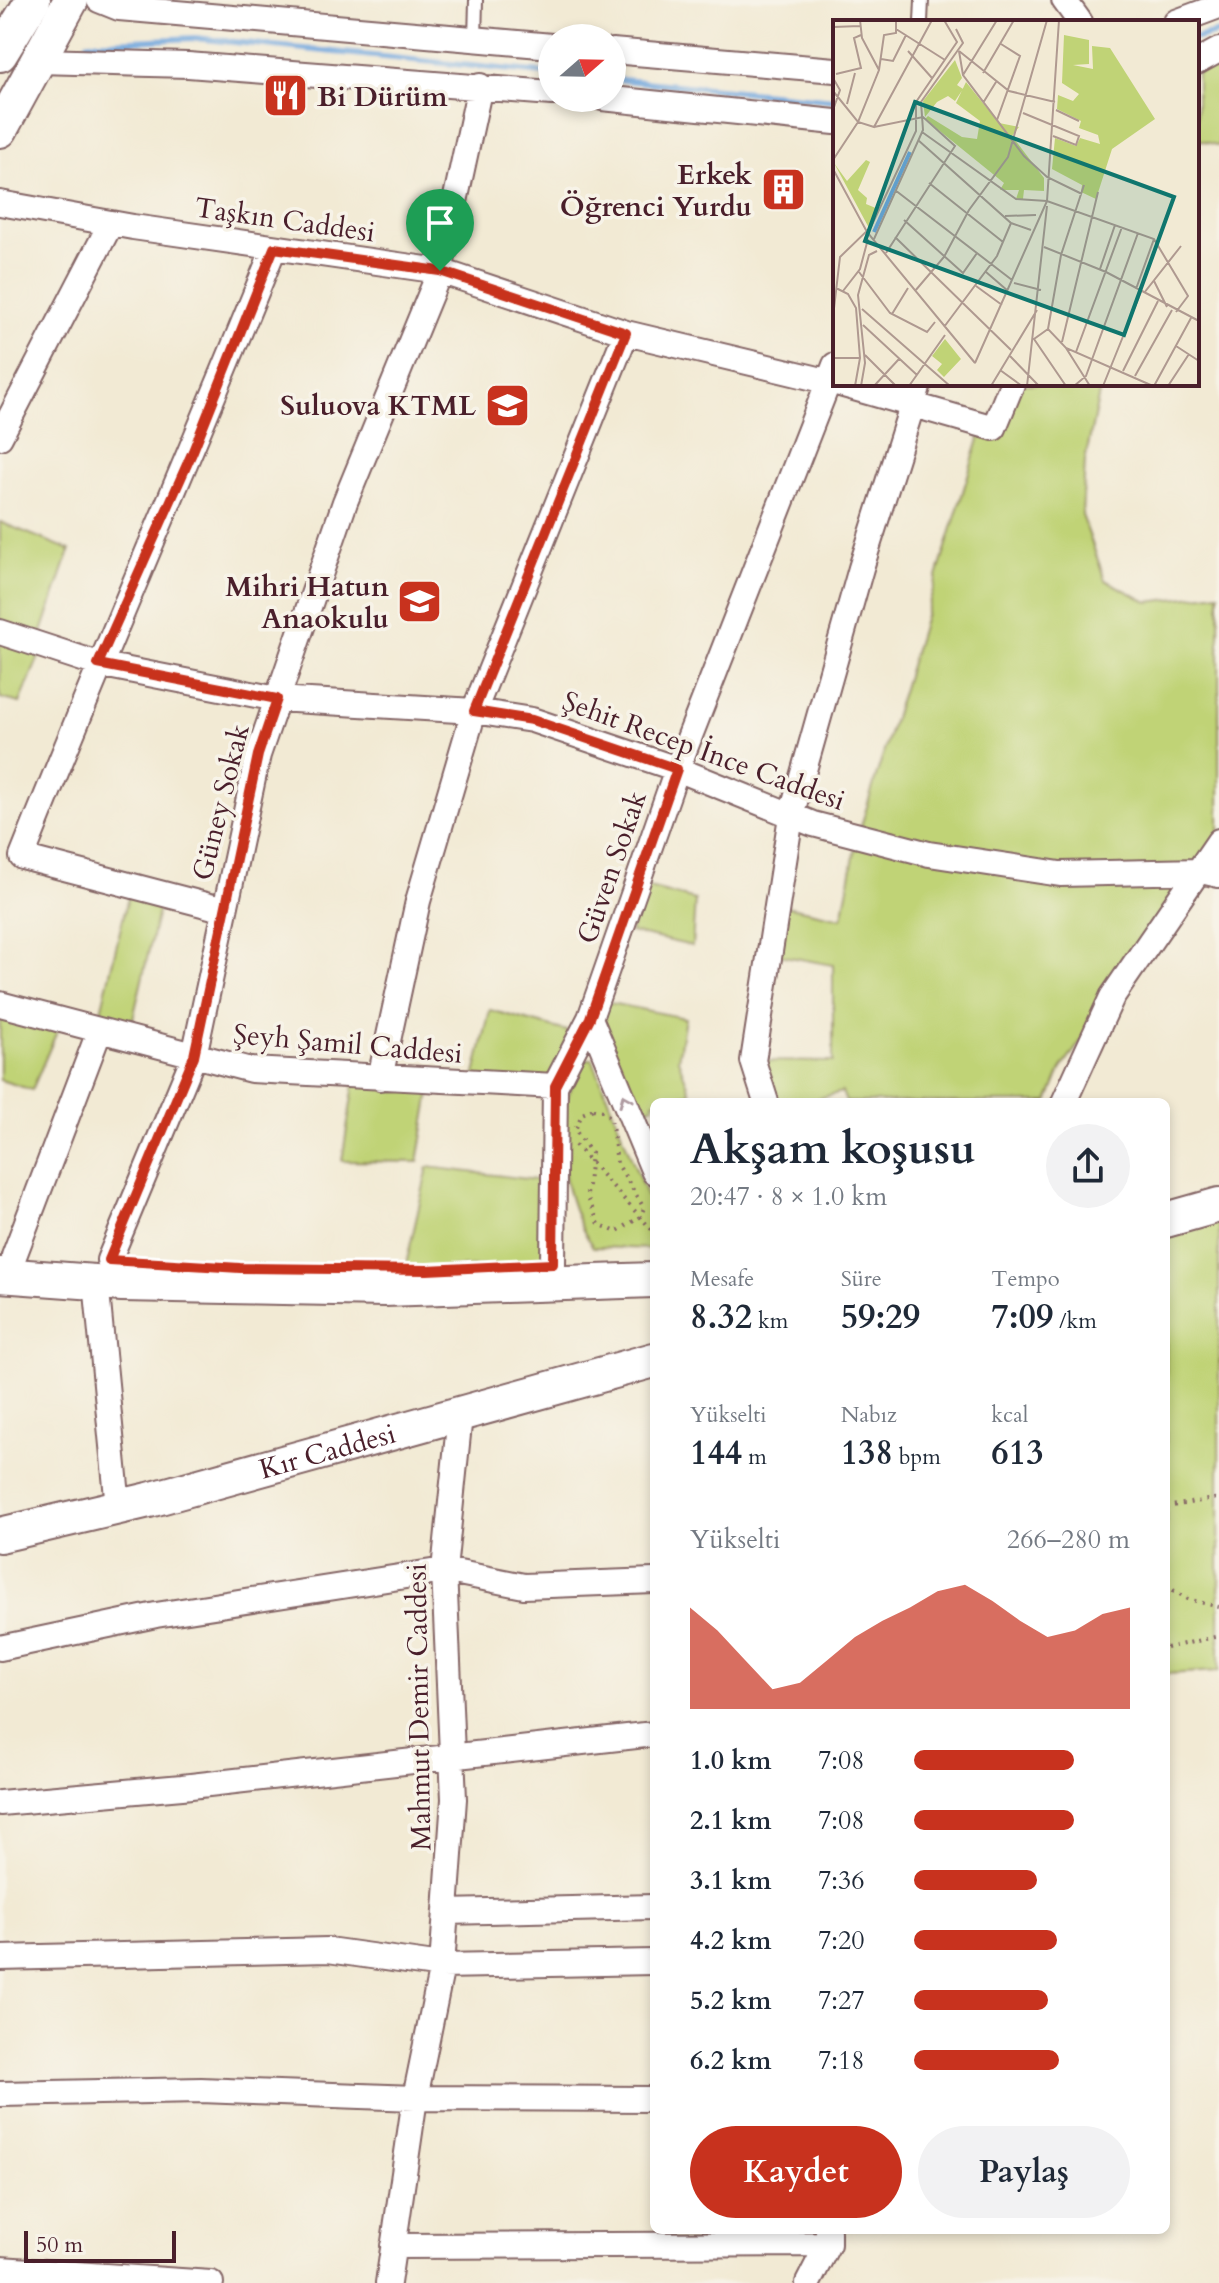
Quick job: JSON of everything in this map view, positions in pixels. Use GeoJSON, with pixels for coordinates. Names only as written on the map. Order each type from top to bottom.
{"type":"FeatureCollection","features":[{"type":"Feature","properties":{"kind":"main road"},"geometry":{"type":"LineString","coordinates":[[0,130],[71,0]]}},
{"type":"Feature","properties":{"kind":"main road"},"geometry":{"type":"LineString","coordinates":[[0,54],[19,11]]}},
{"type":"Feature","properties":{"kind":"main road"},"geometry":{"type":"LineString","coordinates":[[1170,1219],[1219,1205]]}},
{"type":"Feature","properties":{"kind":"main road"},"geometry":{"type":"LineString","coordinates":[[102,1271],[240,1268],[427,1270],[650,1260]]}},
{"type":"Feature","properties":{"kind":"main road"},"geometry":{"type":"LineString","coordinates":[[5,1262],[394,1289],[650,1280]]}},
{"type":"Feature","properties":{"kind":"main road","name":"Kır Caddesi"},"geometry":{"type":"LineString","coordinates":[[0,1535],[118,1507],[650,1361]]}},
{"type":"Feature","properties":{"kind":"street"},"geometry":{"type":"LineString","coordinates":[[99,0],[119,8],[538,45]]}},
{"type":"Feature","properties":{"kind":"street"},"geometry":{"type":"LineString","coordinates":[[1064,0],[1079,20]]}},
{"type":"Feature","properties":{"kind":"street"},"geometry":{"type":"LineString","coordinates":[[1181,20],[1219,6]]}},
{"type":"Feature","properties":{"kind":"street"},"geometry":{"type":"LineString","coordinates":[[1199,61],[1219,50]]}},
{"type":"Feature","properties":{"kind":"street"},"geometry":{"type":"LineString","coordinates":[[626,52],[833,70]]}},
{"type":"Feature","properties":{"kind":"street"},"geometry":{"type":"LineString","coordinates":[[38,61],[188,65],[538,92]]}},
{"type":"Feature","properties":{"kind":"street","name":"Güney Sokak"},"geometry":{"type":"LineString","coordinates":[[102,1271],[194,1056],[258,755],[345,502],[440,271],[480,86]]}},
{"type":"Feature","properties":{"kind":"street"},"geometry":{"type":"LineString","coordinates":[[626,100],[833,122]]}},
{"type":"Feature","properties":{"kind":"street","name":"Taşkın Caddesi"},"geometry":{"type":"LineString","coordinates":[[0,203],[111,223],[440,271],[626,333],[833,378]]}},
{"type":"Feature","properties":{"kind":"street"},"geometry":{"type":"LineString","coordinates":[[0,437],[111,223]]}},
{"type":"Feature","properties":{"kind":"street"},"geometry":{"type":"LineString","coordinates":[[225,910],[22,857],[98,664],[193,451],[274,248]]}},
{"type":"Feature","properties":{"kind":"street"},"geometry":{"type":"LineString","coordinates":[[380,1078],[418,901],[474,711],[626,333]]}},
{"type":"Feature","properties":{"kind":"street","name":"Güven Sokak"},"geometry":{"type":"LineString","coordinates":[[553,1264],[555,1086],[590,1018],[677,769],[833,383]]}},
{"type":"Feature","properties":{"kind":"street","name":"Taşkın Caddesi"},"geometry":{"type":"LineString","coordinates":[[875,386],[915,394],[994,428],[1011,386]]}},
{"type":"Feature","properties":{"kind":"street"},"geometry":{"type":"LineString","coordinates":[[765,1098],[753,1061],[791,816],[915,394]]}},
{"type":"Feature","properties":{"kind":"street","name":"Şehit Recep İnce Caddesi"},"geometry":{"type":"LineString","coordinates":[[0,632],[98,664],[277,699],[474,711],[532,720],[677,769],[791,816],[929,854],[1060,874],[1210,873]]}},
{"type":"Feature","properties":{"kind":"street"},"geometry":{"type":"LineString","coordinates":[[1070,1097],[1112,997],[1210,873],[1219,841]]}},
{"type":"Feature","properties":{"kind":"street","name":"Şeyh Şamil Caddesi"},"geometry":{"type":"LineString","coordinates":[[0,1004],[251,1070],[555,1086]]}},
{"type":"Feature","properties":{"kind":"street"},"geometry":{"type":"LineString","coordinates":[[590,1018],[650,1162]]}},
{"type":"Feature","properties":{"kind":"street"},"geometry":{"type":"LineString","coordinates":[[5,1262],[99,1032]]}},
{"type":"Feature","properties":{"kind":"street"},"geometry":{"type":"LineString","coordinates":[[102,1271],[118,1507]]}},
{"type":"Feature","properties":{"kind":"street","name":"Mahmut Demir Caddesi"},"geometry":{"type":"LineString","coordinates":[[388,2283],[415,2098],[442,1966],[454,1799],[444,1570],[460,1415]]}},
{"type":"Feature","properties":{"kind":"street"},"geometry":{"type":"LineString","coordinates":[[0,1648],[156,1615],[444,1570],[524,1586],[650,1581]]}},
{"type":"Feature","properties":{"kind":"street"},"geometry":{"type":"LineString","coordinates":[[0,1803],[182,1787],[650,1734]]}},
{"type":"Feature","properties":{"kind":"street"},"geometry":{"type":"LineString","coordinates":[[446,1912],[650,1907]]}},
{"type":"Feature","properties":{"kind":"street"},"geometry":{"type":"LineString","coordinates":[[0,1958],[328,1950],[442,1966],[650,1962]]}},
{"type":"Feature","properties":{"kind":"street"},"geometry":{"type":"LineString","coordinates":[[0,2094],[201,2090],[415,2098],[650,2099]]}},
{"type":"Feature","properties":{"kind":"street"},"geometry":{"type":"LineString","coordinates":[[393,2246],[828,2237],[808,2283]]}},
{"type":"Feature","properties":{"kind":"street"},"geometry":{"type":"LineString","coordinates":[[0,2269],[211,2283]]}},
{"type":"Feature","properties":{"kind":"lane"},"geometry":{"type":"LineString","coordinates":[[475,40],[476,0]]}},
{"type":"Feature","properties":{"kind":"lane"},"geometry":{"type":"LineString","coordinates":[[921,20],[922,0]]}},
{"type":"Feature","properties":{"kind":"path"},"geometry":{"type":"LineString","coordinates":[[593,1109],[603,1111],[611,1118],[617,1163],[644,1208],[640,1217],[616,1232],[599,1224],[587,1196],[592,1161],[591,1153],[575,1130],[582,1114],[593,1109]]}},
{"type":"Feature","properties":{"kind":"path"},"geometry":{"type":"LineString","coordinates":[[554,1126],[592,1161],[650,1228]]}},
{"type":"Feature","properties":{"kind":"path"},"geometry":{"type":"LineString","coordinates":[[1170,1506],[1219,1498]]}},
{"type":"Feature","properties":{"kind":"path"},"geometry":{"type":"LineString","coordinates":[[1170,1588],[1188,1599],[1219,1607]]}},
{"type":"Feature","properties":{"kind":"path"},"geometry":{"type":"LineString","coordinates":[[1170,1647],[1219,1636]]}},
{"type":"Feature","properties":{"kind":"green space"},"geometry":{"type":"Polygon","coordinates":[[[1219,62],[1219,146],[1199,140],[1199,72],[1219,62]]]}},
{"type":"Feature","properties":{"kind":"green space"},"geometry":{"type":"Polygon","coordinates":[[[1011,386],[1101,386],[1085,461],[1082,515],[1105,580],[1148,602],[1219,593],[1219,841],[1061,1070],[1050,1098],[844,1098],[842,1092],[820,1098],[765,1098],[753,1061],[833,1062],[833,965],[768,953],[776,904],[842,918],[858,836],[980,436],[1011,386]]]}},
{"type":"Feature","properties":{"kind":"green space"},"geometry":{"type":"Polygon","coordinates":[[[0,522],[70,550],[41,635],[0,620],[0,522]]]}},
{"type":"Feature","properties":{"kind":"green space"},"geometry":{"type":"Polygon","coordinates":[[[0,641],[40,654],[20,703],[0,698],[0,641]]]}},
{"type":"Feature","properties":{"kind":"green space"},"geometry":{"type":"Polygon","coordinates":[[[645,887],[695,900],[692,946],[630,932],[645,887]]]}},
{"type":"Feature","properties":{"kind":"green space"},"geometry":{"type":"Polygon","coordinates":[[[128,897],[159,907],[132,1023],[100,1015],[128,897]]]}},
{"type":"Feature","properties":{"kind":"green space"},"geometry":{"type":"Polygon","coordinates":[[[605,1002],[685,1018],[678,1059],[691,1093],[670,1098],[650,1098],[650,1108],[639,1112],[597,1017],[605,1002]]]}},
{"type":"Feature","properties":{"kind":"green space"},"geometry":{"type":"Polygon","coordinates":[[[0,1004],[61,1022],[32,1090],[0,1080],[0,1004]]]}},
{"type":"Feature","properties":{"kind":"green space"},"geometry":{"type":"Polygon","coordinates":[[[490,1010],[581,1035],[555,1086],[473,1083],[490,1010]]]}},
{"type":"Feature","properties":{"kind":"green space"},"geometry":{"type":"Polygon","coordinates":[[[592,1058],[650,1205],[650,1249],[593,1247],[571,1199],[562,1161],[561,1125],[564,1108],[584,1061],[592,1058]]]}},
{"type":"Feature","properties":{"kind":"green space"},"geometry":{"type":"Polygon","coordinates":[[[355,1077],[432,1081],[418,1162],[342,1161],[355,1077]]]}},
{"type":"Feature","properties":{"kind":"green space"},"geometry":{"type":"Polygon","coordinates":[[[428,1167],[552,1182],[553,1264],[405,1269],[428,1167]]]}},
{"type":"Feature","properties":{"kind":"green space"},"geometry":{"type":"Polygon","coordinates":[[[1219,1217],[1219,1671],[1170,1674],[1170,1230],[1219,1217]]]}},
{"type":"Feature","properties":{"kind":"waterway"},"geometry":{"type":"LineString","coordinates":[[1199,37],[1219,32]]}},
{"type":"Feature","properties":{"kind":"waterway"},"geometry":{"type":"LineString","coordinates":[[88,43],[195,38],[538,73]]}},
{"type":"Feature","properties":{"kind":"waterway"},"geometry":{"type":"LineString","coordinates":[[626,80],[833,100]]}},
{"type":"Feature","properties":{"kind":"place","name":"Bi Dürüm"},"geometry":{"type":"Point","coordinates":[286,96]}},
{"type":"Feature","properties":{"kind":"place","name":"Erkek Öğrenci Yurdu"},"geometry":{"type":"Point","coordinates":[783,190]}},
{"type":"Feature","properties":{"kind":"place","name":"Suluova KTML"},"geometry":{"type":"Point","coordinates":[507,405]}},
{"type":"Feature","properties":{"kind":"place","name":"Mihri Hatun Anaokulu"},"geometry":{"type":"Point","coordinates":[420,602]}},
{"type":"Feature","properties":{"kind":"route"},"geometry":{"type":"LineString","coordinates":[[274,248],[440,271],[626,333],[474,711],[532,720],[677,769],[590,1018],[555,1086],[553,1264],[427,1270],[240,1268],[109,1260],[194,1056],[258,755],[277,699],[98,664],[193,451],[274,248]]}}]}
